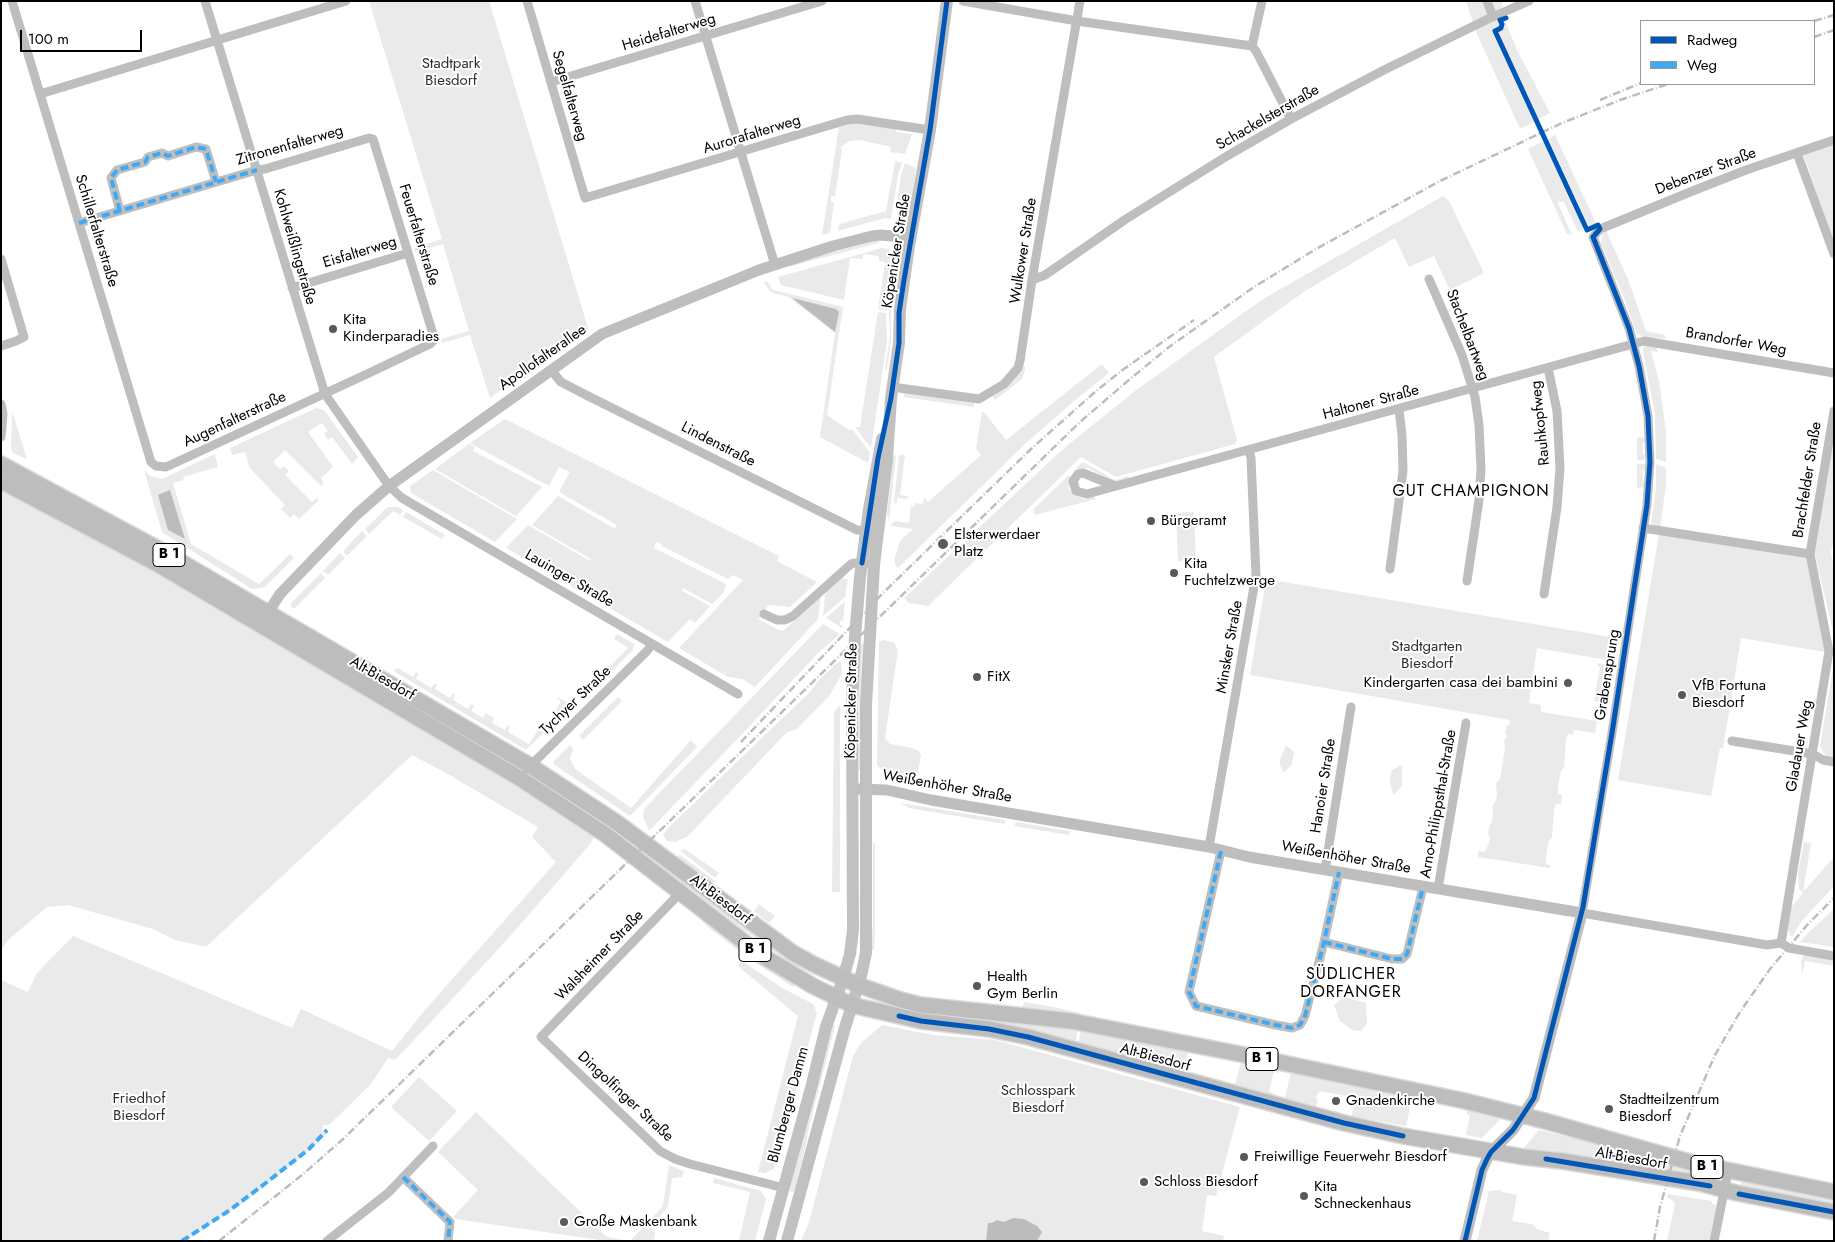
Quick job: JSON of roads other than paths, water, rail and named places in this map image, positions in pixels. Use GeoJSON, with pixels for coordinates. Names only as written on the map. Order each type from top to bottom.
{"type":"FeatureCollection","features":[{"type":"Feature","properties":{"kind":"main road","name":"Köpenicker Straße"},"geometry":{"type":"LineString","coordinates":[[843,979],[850,954],[853,930],[852,699],[856,622],[868,564],[878,458],[899,343],[900,309],[930,130],[947,1]]}},
{"type":"Feature","properties":{"kind":"main road","name":"Alt-Biesdorf"},"geometry":{"type":"LineString","coordinates":[[1,464],[147,542],[264,618],[521,779],[606,835],[761,955],[836,998],[852,1004],[921,1021],[989,1029],[1020,1035],[1344,1123],[1422,1140],[1524,1157],[1562,1160],[1699,1183],[1724,1190],[1834,1212]]}},
{"type":"Feature","properties":{"kind":"main road","name":"Alt-Biesdorf"},"geometry":{"type":"LineString","coordinates":[[1,481],[264,618],[529,765],[616,822],[793,953],[858,985],[921,1005],[1071,1021],[1464,1101],[1524,1115],[1728,1172],[1834,1192]]}},
{"type":"Feature","properties":{"kind":"main road","name":"Köpenicker Straße"},"geometry":{"type":"LineString","coordinates":[[852,1004],[866,953],[868,564]]}},
{"type":"Feature","properties":{"kind":"main road","name":"Blumberger Damm"},"geometry":{"type":"LineString","coordinates":[[769,1241],[826,1027],[843,979]]}},
{"type":"Feature","properties":{"kind":"main road"},"geometry":{"type":"LineString","coordinates":[[788,1236],[852,1004]]}},
{"type":"Feature","properties":{"kind":"main road"},"geometry":{"type":"LineString","coordinates":[[784,1188],[788,1193],[788,1236]]}},
{"type":"Feature","properties":{"kind":"street","name":"Schillerfalterstraße"},"geometry":{"type":"LineString","coordinates":[[12,1],[151,462],[156,466]]}},
{"type":"Feature","properties":{"kind":"street","name":"Kohlweißlingstraße"},"geometry":{"type":"LineString","coordinates":[[205,1],[324,394],[389,486]]}},
{"type":"Feature","properties":{"kind":"street"},"geometry":{"type":"LineString","coordinates":[[40,94],[346,1]]}},
{"type":"Feature","properties":{"kind":"street","name":"Segelfalterweg"},"geometry":{"type":"LineString","coordinates":[[527,1],[585,198]]}},
{"type":"Feature","properties":{"kind":"street"},"geometry":{"type":"LineString","coordinates":[[695,1],[775,265]]}},
{"type":"Feature","properties":{"kind":"street","name":"Heidefalterweg"},"geometry":{"type":"LineString","coordinates":[[552,82],[822,1]]}},
{"type":"Feature","properties":{"kind":"street"},"geometry":{"type":"LineString","coordinates":[[963,1],[1252,46],[1291,119]]}},
{"type":"Feature","properties":{"kind":"street","name":"Wulkower Straße"},"geometry":{"type":"LineString","coordinates":[[891,392],[979,399],[1004,384],[1013,375],[1020,361],[1080,1]]}},
{"type":"Feature","properties":{"kind":"street"},"geometry":{"type":"LineString","coordinates":[[1252,46],[1262,1]]}},
{"type":"Feature","properties":{"kind":"street"},"geometry":{"type":"LineString","coordinates":[[1487,1],[1492,17]]}},
{"type":"Feature","properties":{"kind":"street","name":"Schackelsterstraße"},"geometry":{"type":"LineString","coordinates":[[1032,280],[1045,275],[1126,219],[1227,156],[1291,119],[1384,70],[1492,17],[1530,1]]}},
{"type":"Feature","properties":{"kind":"street","name":"Aurorafalterweg"},"geometry":{"type":"LineString","coordinates":[[585,198],[847,120],[930,130]]}},
{"type":"Feature","properties":{"kind":"street","name":"Zitronenfalterweg"},"geometry":{"type":"LineString","coordinates":[[79,223],[369,138],[373,139]]}},
{"type":"Feature","properties":{"kind":"street","name":"Feuerfalterstraße"},"geometry":{"type":"LineString","coordinates":[[324,394],[430,344],[434,340],[373,139]]}},
{"type":"Feature","properties":{"kind":"street","name":"Debenzer Straße"},"geometry":{"type":"LineString","coordinates":[[1593,237],[1600,229],[1637,214],[1729,177],[1834,140]]}},
{"type":"Feature","properties":{"kind":"street"},"geometry":{"type":"LineString","coordinates":[[120,211],[111,178],[118,170],[145,162],[148,156],[162,153],[168,156],[196,147],[206,149],[216,182]]}},
{"type":"Feature","properties":{"kind":"street"},"geometry":{"type":"LineString","coordinates":[[1797,152],[1834,254]]}},
{"type":"Feature","properties":{"kind":"street","name":"Apollofalterallee"},"geometry":{"type":"LineString","coordinates":[[264,618],[280,594],[356,515],[389,486],[550,370],[612,329],[775,265],[872,236],[911,238]]}},
{"type":"Feature","properties":{"kind":"street","name":"Grabensprung"},"geometry":{"type":"LineString","coordinates":[[1524,1115],[1534,1098],[1582,913],[1612,732],[1648,490],[1648,416],[1639,366],[1629,328],[1593,237]]}},
{"type":"Feature","properties":{"kind":"street","name":"Eisfalterweg"},"geometry":{"type":"LineString","coordinates":[[292,288],[408,252]]}},
{"type":"Feature","properties":{"kind":"street"},"geometry":{"type":"LineString","coordinates":[[1,259],[24,337],[1,346]]}},
{"type":"Feature","properties":{"kind":"street","name":"Stachelbartweg"},"geometry":{"type":"LineString","coordinates":[[1429,279],[1456,339],[1473,389],[1480,425],[1481,469],[1479,500],[1467,581]]}},
{"type":"Feature","properties":{"kind":"street","name":"Brandorfer Weg"},"geometry":{"type":"LineString","coordinates":[[1633,345],[1644,341],[1834,373]]}},
{"type":"Feature","properties":{"kind":"street","name":"Haltoner Straße"},"geometry":{"type":"LineString","coordinates":[[1115,486],[1633,345]]}},
{"type":"Feature","properties":{"kind":"street","name":"Rauhkopfweg"},"geometry":{"type":"LineString","coordinates":[[1544,594],[1558,507],[1560,468],[1557,411],[1548,368]]}},
{"type":"Feature","properties":{"kind":"street","name":"Lindenstraße"},"geometry":{"type":"LineString","coordinates":[[550,370],[560,382],[857,530],[872,531]]}},
{"type":"Feature","properties":{"kind":"street","name":"Augenfalterstraße"},"geometry":{"type":"LineString","coordinates":[[156,466],[166,467],[324,394]]}},
{"type":"Feature","properties":{"kind":"street"},"geometry":{"type":"LineString","coordinates":[[1,404],[3,414],[1,437]]}},
{"type":"Feature","properties":{"kind":"street"},"geometry":{"type":"LineString","coordinates":[[1390,569],[1403,471],[1399,409]]}},
{"type":"Feature","properties":{"kind":"street","name":"Brachfelder Straße"},"geometry":{"type":"LineString","coordinates":[[1810,554],[1834,411]]}},
{"type":"Feature","properties":{"kind":"street","name":"Minsker Straße"},"geometry":{"type":"LineString","coordinates":[[1209,847],[1256,574],[1251,458],[1249,450]]}},
{"type":"Feature","properties":{"kind":"street","name":"Lauinger Straße"},"geometry":{"type":"LineString","coordinates":[[389,486],[402,498],[738,694]]}},
{"type":"Feature","properties":{"kind":"street"},"geometry":{"type":"LineString","coordinates":[[1643,528],[1810,554]]}},
{"type":"Feature","properties":{"kind":"street","name":"Gladauer Weg"},"geometry":{"type":"LineString","coordinates":[[1781,943],[1829,651],[1810,554]]}},
{"type":"Feature","properties":{"kind":"street"},"geometry":{"type":"LineString","coordinates":[[764,614],[777,620],[785,620],[792,616],[850,564],[868,564]]}},
{"type":"Feature","properties":{"kind":"street","name":"Tychyer Straße"},"geometry":{"type":"LineString","coordinates":[[521,779],[529,765],[652,644]]}},
{"type":"Feature","properties":{"kind":"street","name":"Hanoier Straße"},"geometry":{"type":"LineString","coordinates":[[1325,870],[1351,707]]}},
{"type":"Feature","properties":{"kind":"street","name":"Arno-Philippsthal-Straße"},"geometry":{"type":"LineString","coordinates":[[1438,889],[1466,724]]}},
{"type":"Feature","properties":{"kind":"street"},"geometry":{"type":"LineString","coordinates":[[1732,741],[1813,754],[1823,760],[1834,762]]}},
{"type":"Feature","properties":{"kind":"street","name":"Weißenhöher Straße"},"geometry":{"type":"LineString","coordinates":[[852,789],[887,790],[931,800],[1209,847],[1221,851],[1423,887],[1767,945],[1781,943],[1789,948],[1834,956]]}},
{"type":"Feature","properties":{"kind":"street"},"geometry":{"type":"LineString","coordinates":[[1221,851],[1189,992],[1196,1006],[1292,1028],[1300,1025],[1305,1016],[1339,872]]}},
{"type":"Feature","properties":{"kind":"street"},"geometry":{"type":"LineString","coordinates":[[1324,942],[1392,959],[1402,959],[1407,954],[1423,887]]}},
{"type":"Feature","properties":{"kind":"street","name":"Walsheimer Straße"},"geometry":{"type":"LineString","coordinates":[[541,1037],[680,893]]}},
{"type":"Feature","properties":{"kind":"street","name":"Dingolfinger Straße"},"geometry":{"type":"LineString","coordinates":[[541,1037],[660,1150],[683,1161],[784,1188]]}},
{"type":"Feature","properties":{"kind":"street"},"geometry":{"type":"LineString","coordinates":[[1466,1241],[1482,1170],[1491,1152],[1513,1130],[1524,1115]]}},
{"type":"Feature","properties":{"kind":"street"},"geometry":{"type":"LineString","coordinates":[[327,1241],[367,1210],[433,1146]]}},
{"type":"Feature","properties":{"kind":"street"},"geometry":{"type":"LineString","coordinates":[[1714,1241],[1728,1172]]}},
{"type":"Feature","properties":{"kind":"street"},"geometry":{"type":"LineString","coordinates":[[403,1177],[450,1222],[448,1241]]}},
{"type":"Feature","properties":{"kind":"railway"},"geometry":{"type":"LineString","coordinates":[[1815,21],[1834,15]]}},
{"type":"Feature","properties":{"kind":"railway"},"geometry":{"type":"LineString","coordinates":[[1815,37],[1834,30]]}},
{"type":"Feature","properties":{"kind":"railway"},"geometry":{"type":"LineString","coordinates":[[1600,100],[1640,83]]}},
{"type":"Feature","properties":{"kind":"railway"},"geometry":{"type":"LineString","coordinates":[[219,1241],[302,1175],[342,1140],[1080,422],[1169,347],[1254,287],[1316,249],[1440,181],[1562,123],[1620,100],[1665,85]]}},
{"type":"Feature","properties":{"kind":"railway"},"geometry":{"type":"LineString","coordinates":[[741,742],[884,592],[1031,449],[1121,371],[1194,320]]}},
{"type":"Feature","properties":{"kind":"railway"},"geometry":{"type":"LineString","coordinates":[[1654,1241],[1660,1207],[1680,1136],[1715,1055],[1740,1012],[1770,969],[1808,924],[1834,898]]}},
{"type":"Feature","properties":{"kind":"place","name":"Kita Kinderparadies"},"geometry":{"type":"Point","coordinates":[333,329]}},
{"type":"Feature","properties":{"kind":"place","name":"Bürgeramt"},"geometry":{"type":"Point","coordinates":[1151,521]}},
{"type":"Feature","properties":{"kind":"place","name":"Elsterwerdaer Platz"},"geometry":{"type":"Point","coordinates":[943,544]}},
{"type":"Feature","properties":{"kind":"place","name":"Kita Fuchtelzwerge"},"geometry":{"type":"Point","coordinates":[1174,573]}},
{"type":"Feature","properties":{"kind":"place","name":"FitX"},"geometry":{"type":"Point","coordinates":[977,677]}},
{"type":"Feature","properties":{"kind":"place","name":"Kindergarten casa dei bambini"},"geometry":{"type":"Point","coordinates":[1568,683]}},
{"type":"Feature","properties":{"kind":"place","name":"VfB Fortuna Biesdorf"},"geometry":{"type":"Point","coordinates":[1682,695]}},
{"type":"Feature","properties":{"kind":"place","name":"Health Gym Berlin"},"geometry":{"type":"Point","coordinates":[977,986]}},
{"type":"Feature","properties":{"kind":"place","name":"Gnadenkirche"},"geometry":{"type":"Point","coordinates":[1336,1101]}},
{"type":"Feature","properties":{"kind":"place","name":"Stadtteilzentrum Biesdorf"},"geometry":{"type":"Point","coordinates":[1609,1109]}},
{"type":"Feature","properties":{"kind":"place","name":"Freiwillige Feuerwehr Biesdorf"},"geometry":{"type":"Point","coordinates":[1244,1157]}},
{"type":"Feature","properties":{"kind":"place","name":"Schloss Biesdorf"},"geometry":{"type":"Point","coordinates":[1144,1182]}},
{"type":"Feature","properties":{"kind":"place","name":"Kita Schneckenhaus"},"geometry":{"type":"Point","coordinates":[1304,1196]}},
{"type":"Feature","properties":{"kind":"place","name":"Große Maskenbank"},"geometry":{"type":"Point","coordinates":[564,1222]}},
{"type":"Feature","properties":{"kind":"district","name":"GUT CHAMPIGNON"},"geometry":{"type":"Point","coordinates":[1471,492]}},
{"type":"Feature","properties":{"kind":"district","name":"SÜDLICHER DORFANGER"},"geometry":{"type":"Point","coordinates":[1351,984]}},
{"type":"Feature","properties":{"kind":"park label","name":"Stadtpark Biesdorf"},"geometry":{"type":"Point","coordinates":[451,72]}},
{"type":"Feature","properties":{"kind":"park label","name":"Stadtgarten Biesdorf"},"geometry":{"type":"Point","coordinates":[1427,656]}},
{"type":"Feature","properties":{"kind":"park label","name":"Schlosspark Biesdorf"},"geometry":{"type":"Point","coordinates":[1038,1100]}},
{"type":"Feature","properties":{"kind":"park label","name":"Friedhof Biesdorf"},"geometry":{"type":"Point","coordinates":[139,1108]}}]}
